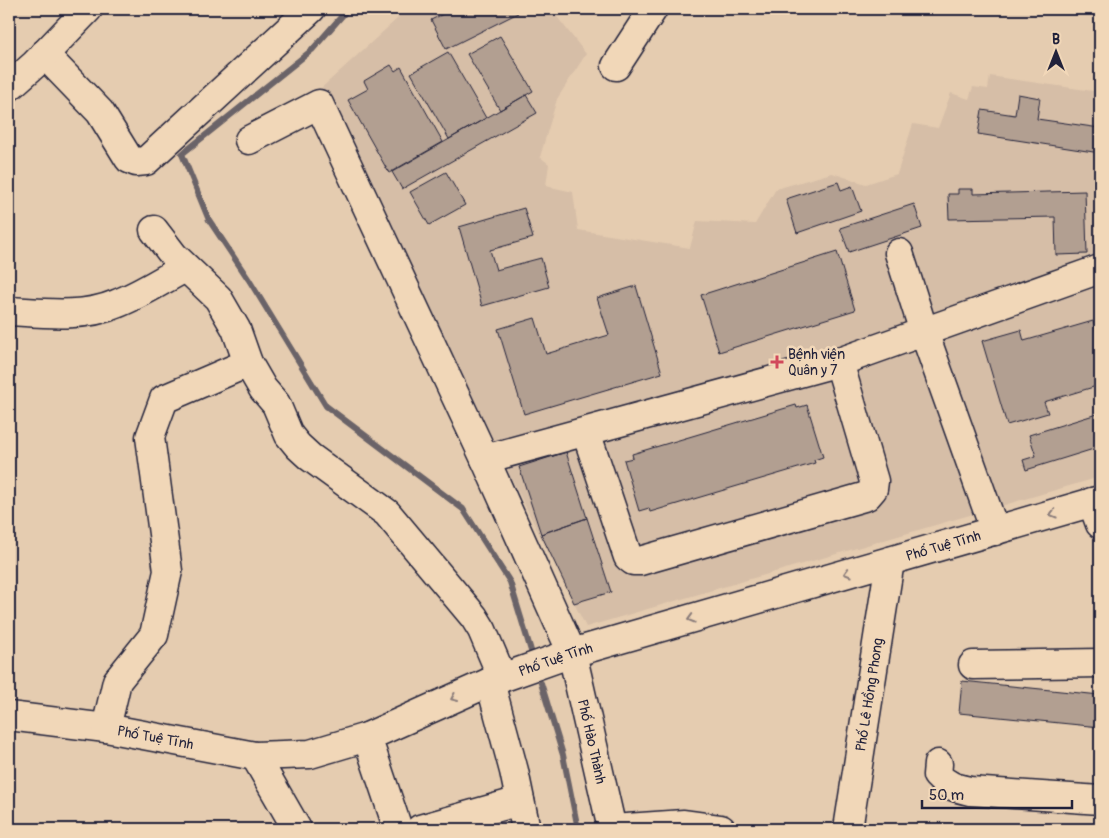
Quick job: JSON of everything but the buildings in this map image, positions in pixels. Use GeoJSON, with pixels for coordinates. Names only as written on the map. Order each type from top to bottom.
{"type":"FeatureCollection","features":[{"type":"Feature","properties":{"kind":"street"},"geometry":{"type":"LineString","coordinates":[[9,86],[44,54],[88,9]]}},
{"type":"Feature","properties":{"kind":"street"},"geometry":{"type":"LineString","coordinates":[[44,54],[100,112],[130,159],[136,162],[146,161],[311,9]]}},
{"type":"Feature","properties":{"kind":"street"},"geometry":{"type":"LineString","coordinates":[[616,66],[653,9]]}},
{"type":"Feature","properties":{"kind":"street","name":"Phố Hào Thành"},"geometry":{"type":"LineString","coordinates":[[249,140],[320,104],[485,459],[572,654],[612,829]]}},
{"type":"Feature","properties":{"kind":"street"},"geometry":{"type":"LineString","coordinates":[[154,230],[185,268],[205,284],[218,298],[236,329],[248,363],[263,390],[276,404],[289,435],[298,446],[310,458],[387,513],[474,617],[488,642],[526,829]]}},
{"type":"Feature","properties":{"kind":"street"},"geometry":{"type":"LineString","coordinates":[[899,253],[924,332],[995,531]]}},
{"type":"Feature","properties":{"kind":"street"},"geometry":{"type":"LineString","coordinates":[[9,311],[52,314],[87,311],[115,305],[185,268]]}},
{"type":"Feature","properties":{"kind":"street"},"geometry":{"type":"LineString","coordinates":[[485,459],[838,362],[1100,269]]}},
{"type":"Feature","properties":{"kind":"street"},"geometry":{"type":"LineString","coordinates":[[586,432],[628,557],[633,561],[640,561],[867,496],[871,492],[874,481],[838,362]]}},
{"type":"Feature","properties":{"kind":"street"},"geometry":{"type":"LineString","coordinates":[[106,728],[117,681],[154,634],[168,570],[150,437],[164,399],[248,363]]}},
{"type":"Feature","properties":{"kind":"street","name":"Phố Tuệ Tĩnh"},"geometry":{"type":"LineString","coordinates":[[9,716],[106,728],[255,756],[310,754],[366,737],[496,680],[572,654],[995,531],[1098,509]]}},
{"type":"Feature","properties":{"kind":"street","name":"Phố Lê Hồng Phong"},"geometry":{"type":"LineString","coordinates":[[848,829],[890,561]]}},
{"type":"Feature","properties":{"kind":"street"},"geometry":{"type":"LineString","coordinates":[[974,665],[1100,663]]}},
{"type":"Feature","properties":{"kind":"street"},"geometry":{"type":"LineString","coordinates":[[366,737],[398,829]]}},
{"type":"Feature","properties":{"kind":"street"},"geometry":{"type":"LineString","coordinates":[[255,756],[297,829]]}},
{"type":"Feature","properties":{"kind":"street"},"geometry":{"type":"LineString","coordinates":[[938,764],[937,776],[945,784],[962,789],[1100,800]]}},
{"type":"Feature","properties":{"kind":"street"},"geometry":{"type":"LineString","coordinates":[[420,829],[520,801]]}},
{"type":"Feature","properties":{"kind":"street"},"geometry":{"type":"LineString","coordinates":[[612,829],[684,824],[721,829]]}},
{"type":"Feature","properties":{"kind":"shaded area","name":"Bệnh viện Quân y 7"},"geometry":{"type":"Polygon","coordinates":[[[403,9],[551,9],[586,54],[557,99],[540,157],[549,164],[546,186],[573,192],[578,230],[690,248],[697,221],[755,224],[776,189],[832,173],[866,184],[897,174],[913,124],[938,128],[951,93],[969,99],[973,87],[988,89],[990,76],[1100,92],[1100,477],[586,627],[317,92],[398,18],[403,9]]]}},
{"type":"Feature","properties":{"kind":"waterway"},"geometry":{"type":"LineString","coordinates":[[348,9],[312,50],[182,154],[209,220],[249,280],[326,406],[463,509],[510,582],[532,654]]}},
{"type":"Feature","properties":{"kind":"waterway"},"geometry":{"type":"LineString","coordinates":[[541,683],[563,755],[578,829]]}},
{"type":"Feature","properties":{"kind":"place","name":"Bệnh viện Quân y 7"},"geometry":{"type":"Point","coordinates":[777,362]}}]}
